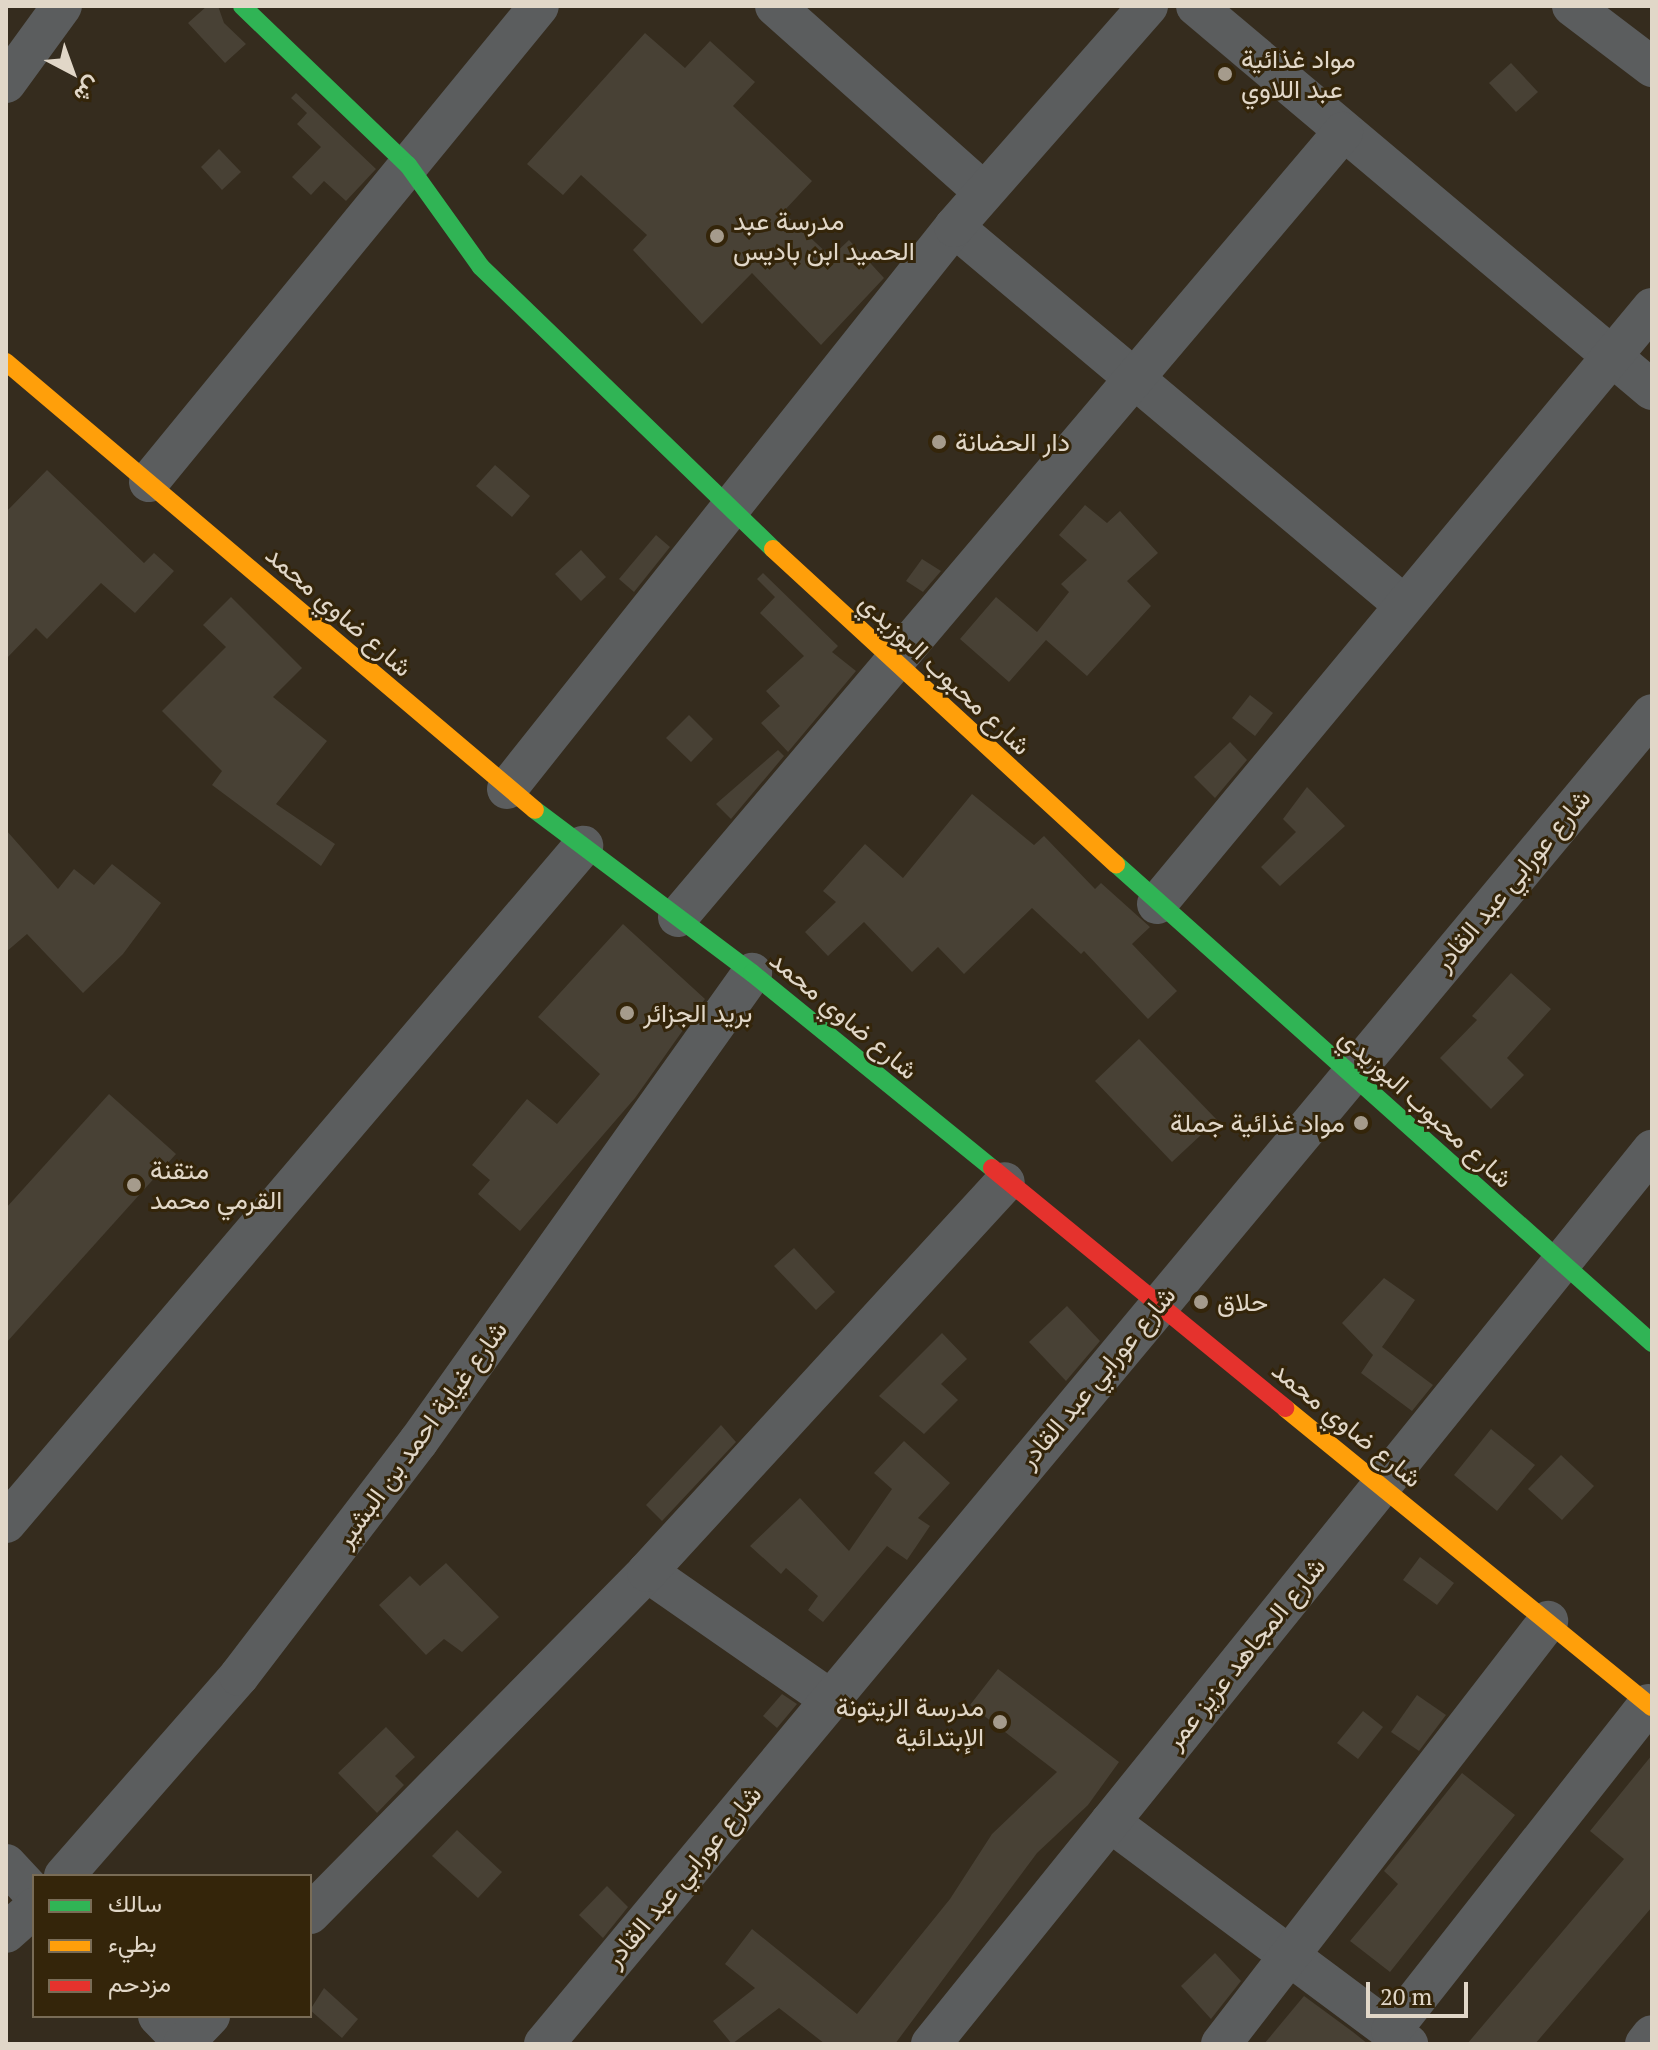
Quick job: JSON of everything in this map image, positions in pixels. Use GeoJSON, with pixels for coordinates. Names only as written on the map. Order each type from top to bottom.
{"type":"FeatureCollection","features":[{"type":"Feature","properties":{"kind":"street"},"geometry":{"type":"LineString","coordinates":[[6,83],[62,6]]}},
{"type":"Feature","properties":{"kind":"street","name":"شارع محبوب البوزيدي"},"geometry":{"type":"LineString","coordinates":[[242,6],[408,165],[459,243],[481,267],[730,503],[893,664],[1157,904],[1652,1343]]}},
{"type":"Feature","properties":{"kind":"street"},"geometry":{"type":"LineString","coordinates":[[149,482],[539,6]]}},
{"type":"Feature","properties":{"kind":"street"},"geometry":{"type":"LineString","coordinates":[[775,6],[984,192]]}},
{"type":"Feature","properties":{"kind":"street"},"geometry":{"type":"LineString","coordinates":[[507,789],[730,503],[954,227],[1148,6]]}},
{"type":"Feature","properties":{"kind":"street"},"geometry":{"type":"LineString","coordinates":[[1196,6],[1652,390]]}},
{"type":"Feature","properties":{"kind":"street"},"geometry":{"type":"LineString","coordinates":[[1572,6],[1652,67]]}},
{"type":"Feature","properties":{"kind":"street"},"geometry":{"type":"LineString","coordinates":[[678,917],[1343,132]]}},
{"type":"Feature","properties":{"kind":"street"},"geometry":{"type":"LineString","coordinates":[[954,227],[1404,605]]}},
{"type":"Feature","properties":{"kind":"street"},"geometry":{"type":"LineString","coordinates":[[1157,904],[1652,308]]}},
{"type":"Feature","properties":{"kind":"street","name":"شارع ضاوي محمد"},"geometry":{"type":"LineString","coordinates":[[6,362],[507,789],[752,973],[1650,1705]]}},
{"type":"Feature","properties":{"kind":"street","name":"شارع عورابي عبد القادر"},"geometry":{"type":"LineString","coordinates":[[544,2044],[1349,1073],[1652,714]]}},
{"type":"Feature","properties":{"kind":"street"},"geometry":{"type":"LineString","coordinates":[[6,1523],[583,846]]}},
{"type":"Feature","properties":{"kind":"street","name":"شارع غيابة احمد بن البشير"},"geometry":{"type":"LineString","coordinates":[[66,1874],[239,1676],[409,1454],[752,973]]}},
{"type":"Feature","properties":{"kind":"street","name":"شارع المجاهد عزيز عمر"},"geometry":{"type":"LineString","coordinates":[[931,2044],[1652,1150]]}},
{"type":"Feature","properties":{"kind":"street"},"geometry":{"type":"LineString","coordinates":[[312,1912],[647,1572],[1005,1182]]}},
{"type":"Feature","properties":{"kind":"street"},"geometry":{"type":"LineString","coordinates":[[647,1572],[830,1699]]}},
{"type":"Feature","properties":{"kind":"street"},"geometry":{"type":"LineString","coordinates":[[1228,2042],[1548,1621]]}},
{"type":"Feature","properties":{"kind":"street"},"geometry":{"type":"LineString","coordinates":[[1110,1822],[1292,1954],[1400,2038],[1650,1705]]}},
{"type":"Feature","properties":{"kind":"street"},"geometry":{"type":"LineString","coordinates":[[6,1864],[32,1892]]}},
{"type":"Feature","properties":{"kind":"street"},"geometry":{"type":"LineString","coordinates":[[6,1933],[32,1910]]}},
{"type":"Feature","properties":{"kind":"street"},"geometry":{"type":"LineString","coordinates":[[1645,2044],[1652,2035]]}},
{"type":"Feature","properties":{"kind":"building"},"geometry":{"type":"Polygon","coordinates":[[[207,6],[218,6],[224,23],[246,44],[225,63],[188,23],[207,6]]]}},
{"type":"Feature","properties":{"kind":"building"},"geometry":{"type":"Polygon","coordinates":[[[645,33],[685,68],[710,41],[755,82],[733,106],[812,181],[783,212],[831,257],[849,240],[884,278],[821,345],[752,273],[702,324],[633,250],[647,235],[581,175],[563,195],[527,164],[645,33]]]}},
{"type":"Feature","properties":{"kind":"building"},"geometry":{"type":"Polygon","coordinates":[[[1511,63],[1538,92],[1516,112],[1489,83],[1511,63]]]}},
{"type":"Feature","properties":{"kind":"building"},"geometry":{"type":"Polygon","coordinates":[[[296,93],[376,169],[346,201],[324,181],[311,195],[292,177],[321,147],[297,124],[307,113],[291,98],[296,93]]]}},
{"type":"Feature","properties":{"kind":"building"},"geometry":{"type":"Polygon","coordinates":[[[219,149],[241,172],[222,190],[201,167],[219,149]]]}},
{"type":"Feature","properties":{"kind":"building"},"geometry":{"type":"Polygon","coordinates":[[[495,465],[530,496],[512,517],[476,486],[495,465]]]}},
{"type":"Feature","properties":{"kind":"building"},"geometry":{"type":"Polygon","coordinates":[[[47,470],[144,563],[154,553],[174,571],[135,613],[101,583],[47,639],[36,628],[6,659],[6,512],[47,470]]]}},
{"type":"Feature","properties":{"kind":"building"},"geometry":{"type":"Polygon","coordinates":[[[1085,505],[1107,523],[1120,511],[1158,553],[1127,581],[1151,606],[1087,676],[1046,640],[1009,682],[960,639],[996,597],[1037,632],[1069,592],[1061,584],[1087,560],[1059,535],[1085,505]]]}},
{"type":"Feature","properties":{"kind":"building"},"geometry":{"type":"Polygon","coordinates":[[[656,535],[670,547],[634,592],[619,579],[656,535]]]}},
{"type":"Feature","properties":{"kind":"building"},"geometry":{"type":"Polygon","coordinates":[[[581,550],[606,577],[581,601],[555,574],[581,550]]]}},
{"type":"Feature","properties":{"kind":"building"},"geometry":{"type":"Polygon","coordinates":[[[922,559],[941,571],[923,592],[906,581],[922,559]]]}},
{"type":"Feature","properties":{"kind":"building"},"geometry":{"type":"Polygon","coordinates":[[[763,573],[838,646],[832,652],[856,671],[788,752],[761,723],[780,706],[766,691],[804,656],[760,613],[775,597],[757,579],[763,573]]]}},
{"type":"Feature","properties":{"kind":"building"},"geometry":{"type":"Polygon","coordinates":[[[231,597],[302,668],[273,697],[327,741],[276,804],[335,844],[321,866],[212,785],[222,771],[162,711],[226,647],[203,625],[231,597]]]}},
{"type":"Feature","properties":{"kind":"building"},"geometry":{"type":"Polygon","coordinates":[[[1250,695],[1273,713],[1255,736],[1232,718],[1250,695]]]}},
{"type":"Feature","properties":{"kind":"building"},"geometry":{"type":"Polygon","coordinates":[[[689,715],[713,739],[691,762],[666,738],[689,715]]]}},
{"type":"Feature","properties":{"kind":"building"},"geometry":{"type":"Polygon","coordinates":[[[1230,742],[1247,760],[1215,798],[1194,777],[1230,742]]]}},
{"type":"Feature","properties":{"kind":"building"},"geometry":{"type":"Polygon","coordinates":[[[778,750],[784,756],[731,819],[716,804],[778,750]]]}},
{"type":"Feature","properties":{"kind":"building"},"geometry":{"type":"Polygon","coordinates":[[[1307,787],[1345,826],[1280,886],[1261,867],[1296,832],[1283,819],[1307,787]]]}},
{"type":"Feature","properties":{"kind":"building"},"geometry":{"type":"Polygon","coordinates":[[[972,794],[1034,845],[1044,836],[1095,889],[1101,883],[1150,927],[1132,944],[1177,991],[1148,1019],[1084,951],[1081,954],[1032,908],[964,974],[938,947],[912,972],[864,922],[828,956],[805,932],[836,902],[823,891],[865,844],[903,878],[972,794]]]}},
{"type":"Feature","properties":{"kind":"building"},"geometry":{"type":"Polygon","coordinates":[[[6,830],[58,889],[74,869],[94,885],[112,864],[161,903],[123,954],[83,993],[27,934],[6,952],[6,830]]]}},
{"type":"Feature","properties":{"kind":"building"},"geometry":{"type":"Polygon","coordinates":[[[623,924],[705,999],[635,1098],[520,1231],[478,1194],[490,1180],[472,1165],[527,1099],[557,1124],[600,1074],[538,1017],[623,924]]]}},
{"type":"Feature","properties":{"kind":"building"},"geometry":{"type":"Polygon","coordinates":[[[1511,973],[1551,1009],[1507,1058],[1524,1075],[1491,1109],[1440,1058],[1477,1020],[1472,1016],[1511,973]]]}},
{"type":"Feature","properties":{"kind":"building"},"geometry":{"type":"Polygon","coordinates":[[[1139,1039],[1217,1120],[1172,1162],[1095,1081],[1139,1039]]]}},
{"type":"Feature","properties":{"kind":"building"},"geometry":{"type":"Polygon","coordinates":[[[109,1094],[176,1154],[6,1343],[6,1208],[109,1094]]]}},
{"type":"Feature","properties":{"kind":"building"},"geometry":{"type":"Polygon","coordinates":[[[794,1248],[835,1292],[816,1310],[774,1266],[794,1248]]]}},
{"type":"Feature","properties":{"kind":"building"},"geometry":{"type":"Polygon","coordinates":[[[1384,1278],[1415,1300],[1382,1347],[1433,1385],[1412,1411],[1361,1373],[1373,1355],[1342,1323],[1384,1278]]]}},
{"type":"Feature","properties":{"kind":"building"},"geometry":{"type":"Polygon","coordinates":[[[1067,1306],[1100,1341],[1066,1381],[1029,1342],[1067,1306]]]}},
{"type":"Feature","properties":{"kind":"building"},"geometry":{"type":"Polygon","coordinates":[[[942,1333],[967,1359],[941,1384],[958,1400],[924,1434],[879,1396],[942,1333]]]}},
{"type":"Feature","properties":{"kind":"building"},"geometry":{"type":"Polygon","coordinates":[[[721,1425],[736,1442],[662,1521],[646,1505],[721,1425]]]}},
{"type":"Feature","properties":{"kind":"building"},"geometry":{"type":"Polygon","coordinates":[[[1491,1429],[1535,1465],[1497,1511],[1454,1475],[1491,1429]]]}},
{"type":"Feature","properties":{"kind":"building"},"geometry":{"type":"Polygon","coordinates":[[[904,1441],[950,1483],[918,1518],[930,1526],[907,1560],[887,1546],[823,1622],[808,1610],[818,1596],[786,1568],[781,1574],[750,1546],[800,1498],[849,1551],[892,1489],[874,1473],[904,1441]]]}},
{"type":"Feature","properties":{"kind":"building"},"geometry":{"type":"Polygon","coordinates":[[[1561,1455],[1594,1486],[1562,1520],[1528,1489],[1561,1455]]]}},
{"type":"Feature","properties":{"kind":"building"},"geometry":{"type":"Polygon","coordinates":[[[1420,1557],[1454,1583],[1437,1605],[1403,1580],[1420,1557]]]}},
{"type":"Feature","properties":{"kind":"building"},"geometry":{"type":"Polygon","coordinates":[[[446,1563],[499,1617],[462,1652],[444,1639],[426,1655],[379,1605],[410,1576],[420,1586],[446,1563]]]}},
{"type":"Feature","properties":{"kind":"building"},"geometry":{"type":"Polygon","coordinates":[[[998,1669],[1119,1762],[1088,1805],[1037,1853],[895,2044],[825,2044],[779,2008],[732,2044],[713,2021],[755,1988],[725,1964],[752,1929],[857,2014],[950,1899],[992,1834],[1057,1772],[970,1705],[998,1669]]]}},
{"type":"Feature","properties":{"kind":"building"},"geometry":{"type":"Polygon","coordinates":[[[782,1694],[797,1704],[777,1728],[763,1716],[782,1694]]]}},
{"type":"Feature","properties":{"kind":"building"},"geometry":{"type":"Polygon","coordinates":[[[1417,1695],[1446,1715],[1419,1751],[1391,1732],[1417,1695]]]}},
{"type":"Feature","properties":{"kind":"building"},"geometry":{"type":"Polygon","coordinates":[[[1363,1711],[1383,1727],[1358,1759],[1337,1743],[1363,1711]]]}},
{"type":"Feature","properties":{"kind":"building"},"geometry":{"type":"Polygon","coordinates":[[[386,1727],[415,1757],[395,1776],[404,1785],[377,1813],[338,1773],[386,1727]]]}},
{"type":"Feature","properties":{"kind":"building"},"geometry":{"type":"Polygon","coordinates":[[[1652,1755],[1652,1907],[1535,2044],[1467,2044],[1624,1859],[1590,1831],[1652,1755]]]}},
{"type":"Feature","properties":{"kind":"building"},"geometry":{"type":"Polygon","coordinates":[[[1462,1773],[1515,1815],[1390,1972],[1350,1941],[1398,1884],[1384,1871],[1462,1773]]]}},
{"type":"Feature","properties":{"kind":"building"},"geometry":{"type":"Polygon","coordinates":[[[457,1830],[502,1872],[478,1898],[432,1856],[457,1830]]]}},
{"type":"Feature","properties":{"kind":"building"},"geometry":{"type":"Polygon","coordinates":[[[607,1886],[628,1907],[603,1938],[579,1915],[607,1886]]]}},
{"type":"Feature","properties":{"kind":"building"},"geometry":{"type":"Polygon","coordinates":[[[1215,1953],[1241,1981],[1211,2019],[1181,1986],[1215,1953]]]}},
{"type":"Feature","properties":{"kind":"building"},"geometry":{"type":"Polygon","coordinates":[[[324,1988],[358,2019],[342,2038],[312,2012],[324,1988]]]}},
{"type":"Feature","properties":{"kind":"building"},"geometry":{"type":"Polygon","coordinates":[[[1304,1996],[1353,2032],[1368,2044],[1264,2044],[1304,1996]]]}},
{"type":"Feature","properties":{"kind":"traffic: fast"},"geometry":{"type":"LineString","coordinates":[[242,6],[408,165],[481,267],[773,549]]}},
{"type":"Feature","properties":{"kind":"traffic: fast"},"geometry":{"type":"LineString","coordinates":[[535,810],[752,973],[992,1168]]}},
{"type":"Feature","properties":{"kind":"traffic: fast"},"geometry":{"type":"LineString","coordinates":[[1116,864],[1652,1343]]}},
{"type":"Feature","properties":{"kind":"traffic: slow"},"geometry":{"type":"LineString","coordinates":[[6,362],[535,810]]}},
{"type":"Feature","properties":{"kind":"traffic: slow"},"geometry":{"type":"LineString","coordinates":[[773,549],[1116,864]]}},
{"type":"Feature","properties":{"kind":"traffic: slow"},"geometry":{"type":"LineString","coordinates":[[1285,1408],[1652,1707]]}},
{"type":"Feature","properties":{"kind":"traffic: jam"},"geometry":{"type":"LineString","coordinates":[[992,1168],[1285,1408]]}},
{"type":"Feature","properties":{"kind":"place","name":"مواد غذائية عبد اللاوي"},"geometry":{"type":"Point","coordinates":[1225,74]}},
{"type":"Feature","properties":{"kind":"place","name":"مدرسة عبد الحميد ابن باديس"},"geometry":{"type":"Point","coordinates":[717,236]}},
{"type":"Feature","properties":{"kind":"place","name":"دار الحضانة"},"geometry":{"type":"Point","coordinates":[939,442]}},
{"type":"Feature","properties":{"kind":"place","name":"بريد الجزائر"},"geometry":{"type":"Point","coordinates":[627,1013]}},
{"type":"Feature","properties":{"kind":"place","name":"مواد غذائية جملة"},"geometry":{"type":"Point","coordinates":[1361,1123]}},
{"type":"Feature","properties":{"kind":"place","name":"متقنة القرمي محمد"},"geometry":{"type":"Point","coordinates":[134,1185]}},
{"type":"Feature","properties":{"kind":"place","name":"حلاق"},"geometry":{"type":"Point","coordinates":[1201,1302]}},
{"type":"Feature","properties":{"kind":"place","name":"مدرسة الزيتونة الإبتدائية"},"geometry":{"type":"Point","coordinates":[1000,1722]}}]}
